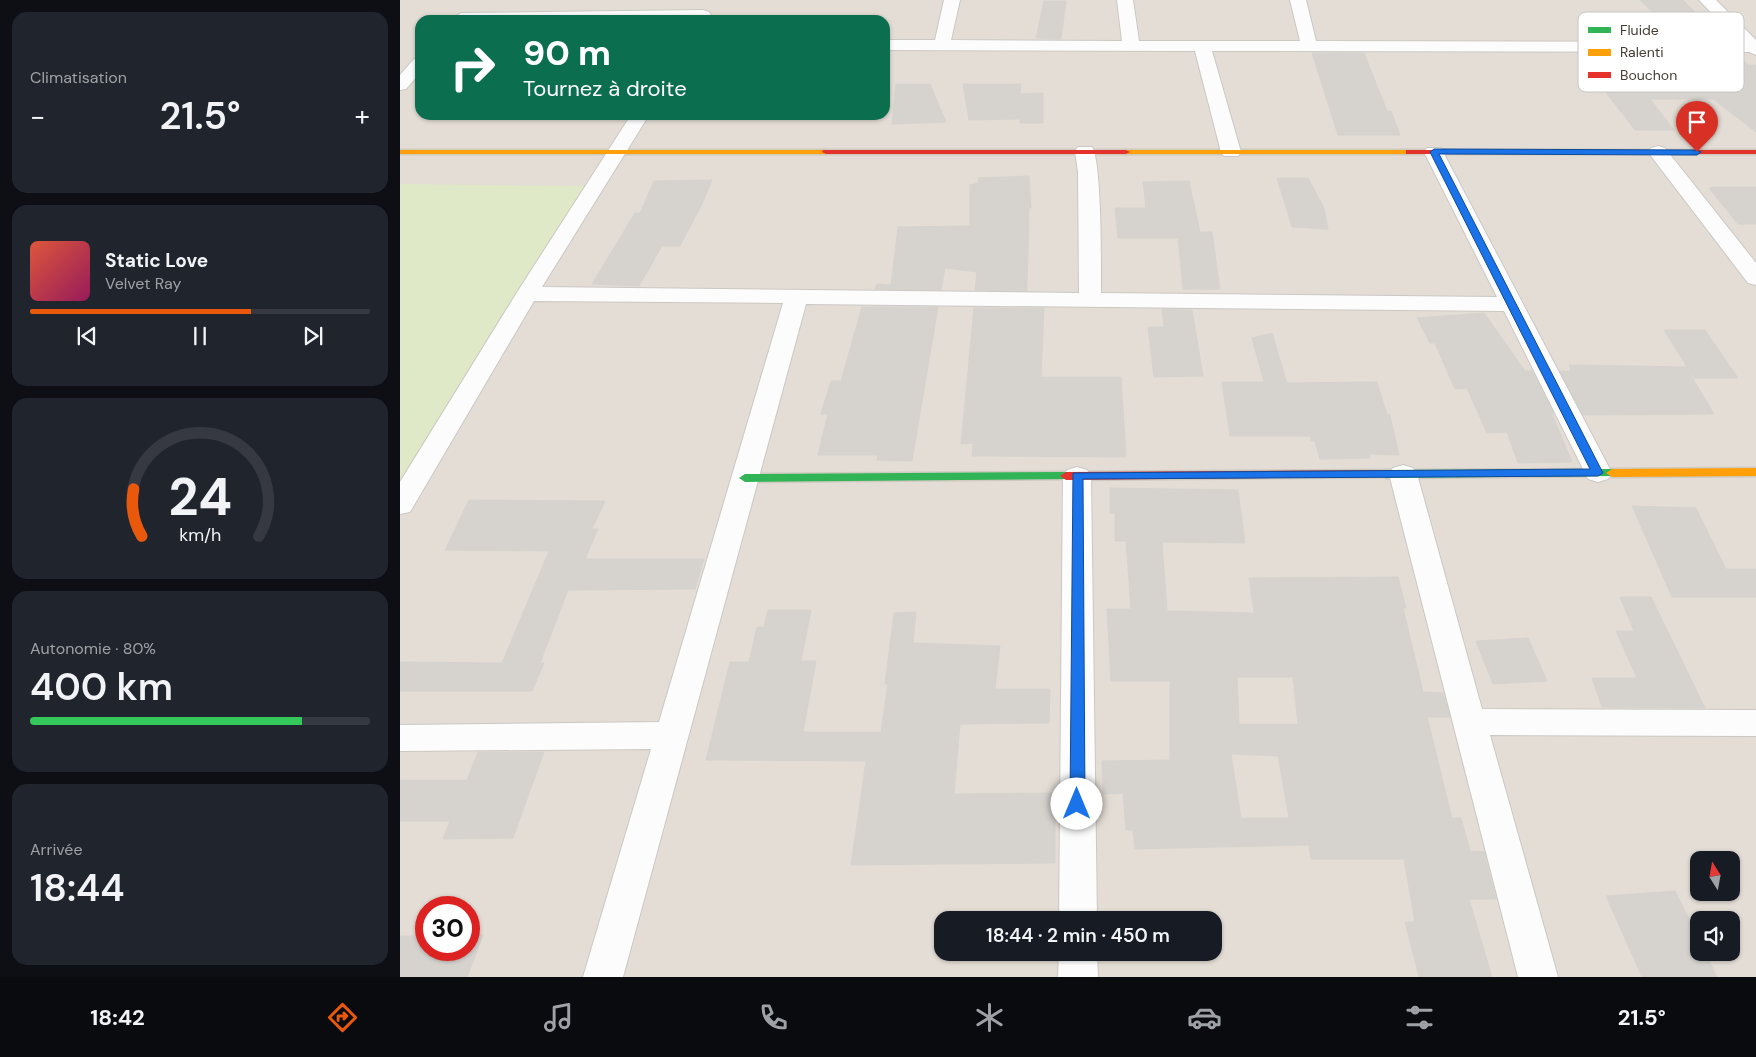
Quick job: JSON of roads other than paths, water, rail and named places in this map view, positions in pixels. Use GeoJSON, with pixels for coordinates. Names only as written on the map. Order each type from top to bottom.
{"type":"FeatureCollection","features":[{"type":"Feature","properties":{"kind":"street"},"geometry":{"type":"LineString","coordinates":[[464,15],[477,0]]}},
{"type":"Feature","properties":{"kind":"street"},"geometry":{"type":"LineString","coordinates":[[703,15],[713,0]]}},
{"type":"Feature","properties":{"kind":"street"},"geometry":{"type":"LineString","coordinates":[[942,46],[952,0]]}},
{"type":"Feature","properties":{"kind":"street"},"geometry":{"type":"LineString","coordinates":[[1125,0],[1131,46]]}},
{"type":"Feature","properties":{"kind":"street"},"geometry":{"type":"LineString","coordinates":[[1298,0],[1309,46]]}},
{"type":"Feature","properties":{"kind":"street"},"geometry":{"type":"LineString","coordinates":[[1707,0],[1719,12]]}},
{"type":"Feature","properties":{"kind":"street"},"geometry":{"type":"LineString","coordinates":[[1744,38],[1755,49]]}},
{"type":"Feature","properties":{"kind":"street"},"geometry":{"type":"LineString","coordinates":[[890,45],[1578,48]]}},
{"type":"Feature","properties":{"kind":"street"},"geometry":{"type":"LineString","coordinates":[[1202,46],[1231,152]]}},
{"type":"Feature","properties":{"kind":"street"},"geometry":{"type":"LineString","coordinates":[[400,85],[415,68]]}},
{"type":"Feature","properties":{"kind":"street"},"geometry":{"type":"LineString","coordinates":[[400,504],[527,294],[637,120]]}},
{"type":"Feature","properties":{"kind":"street"},"geometry":{"type":"LineString","coordinates":[[1085,151],[1088,172],[1090,300]]}},
{"type":"Feature","properties":{"kind":"street"},"geometry":{"type":"LineString","coordinates":[[400,152],[1756,152]]}},
{"type":"Feature","properties":{"kind":"street"},"geometry":{"type":"LineString","coordinates":[[1434,152],[1598,473]]}},
{"type":"Feature","properties":{"kind":"street"},"geometry":{"type":"LineString","coordinates":[[1658,152],[1756,278]]}},
{"type":"Feature","properties":{"kind":"street"},"geometry":{"type":"LineString","coordinates":[[527,294],[1511,304]]}},
{"type":"Feature","properties":{"kind":"street"},"geometry":{"type":"LineString","coordinates":[[603,977],[797,296]]}},
{"type":"Feature","properties":{"kind":"street"},"geometry":{"type":"LineString","coordinates":[[745,478],[1756,472]]}},
{"type":"Feature","properties":{"kind":"street"},"geometry":{"type":"LineString","coordinates":[[1403,474],[1538,977]]}},
{"type":"Feature","properties":{"kind":"street"},"geometry":{"type":"LineString","coordinates":[[1077,476],[1078,911]]}},
{"type":"Feature","properties":{"kind":"street"},"geometry":{"type":"LineString","coordinates":[[1469,722],[1756,723]]}},
{"type":"Feature","properties":{"kind":"street"},"geometry":{"type":"LineString","coordinates":[[400,738],[672,735]]}},
{"type":"Feature","properties":{"kind":"street"},"geometry":{"type":"LineString","coordinates":[[1078,961],[1078,977]]}}]}
